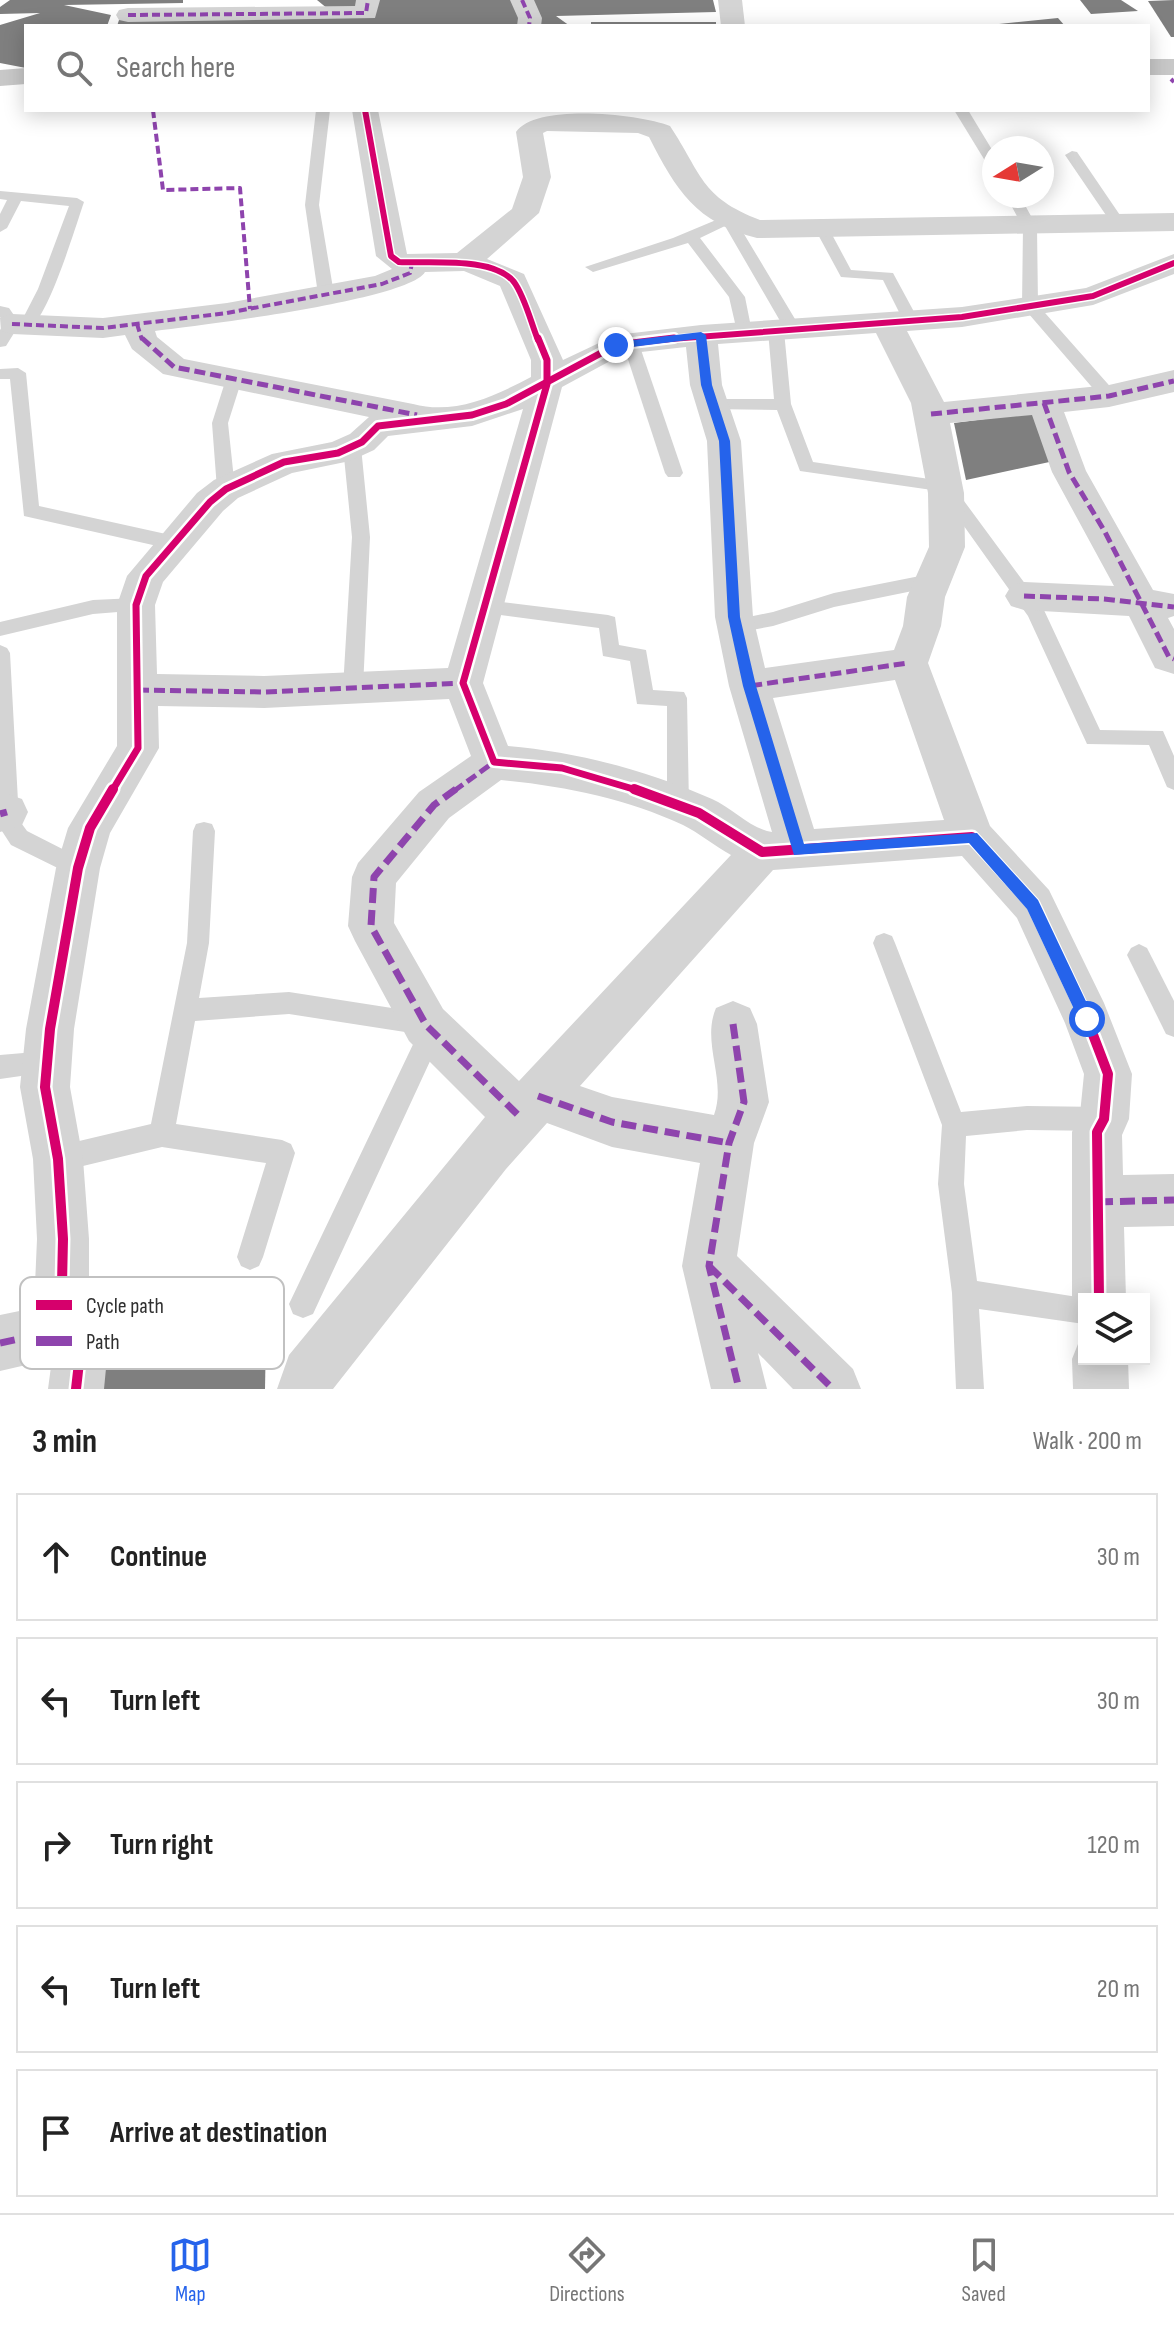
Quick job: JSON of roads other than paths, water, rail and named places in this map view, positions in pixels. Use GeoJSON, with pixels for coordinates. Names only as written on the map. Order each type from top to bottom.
{"type":"FeatureCollection","features":[{"type":"Feature","properties":{"kind":"main road"},"geometry":{"type":"LineString","coordinates":[[1150,67],[1174,67]]}},
{"type":"Feature","properties":{"kind":"main road"},"geometry":{"type":"LineString","coordinates":[[0,78],[24,76]]}},
{"type":"Feature","properties":{"kind":"main road"},"geometry":{"type":"LineString","coordinates":[[1150,79],[1174,79]]}},
{"type":"Feature","properties":{"kind":"main road"},"geometry":{"type":"LineString","coordinates":[[0,91],[24,90]]}},
{"type":"Feature","properties":{"kind":"street"},"geometry":{"type":"LineString","coordinates":[[129,14],[366,13],[368,0]]}},
{"type":"Feature","properties":{"kind":"street"},"geometry":{"type":"LineString","coordinates":[[522,0],[530,18],[529,24]]}},
{"type":"Feature","properties":{"kind":"street"},"geometry":{"type":"LineString","coordinates":[[730,0],[733,24]]}},
{"type":"Feature","properties":{"kind":"street"},"geometry":{"type":"LineString","coordinates":[[365,112],[391,256],[399,262],[465,262],[490,269],[513,281],[547,360],[547,384],[463,683],[494,762]]}},
{"type":"Feature","properties":{"kind":"street"},"geometry":{"type":"LineString","coordinates":[[465,262],[525,213],[537,177],[529,132],[535,126],[547,123],[642,125],[660,132],[694,195],[728,219],[757,229],[1030,227],[1174,222]]}},
{"type":"Feature","properties":{"kind":"street"},"geometry":{"type":"LineString","coordinates":[[10,326],[103,328],[227,313],[382,284],[410,273],[412,263]]}},
{"type":"Feature","properties":{"kind":"street"},"geometry":{"type":"LineString","coordinates":[[62,1277],[58,1159],[45,1087],[50,1029],[78,868],[90,828],[138,748],[136,605],[146,576],[210,502],[226,489],[284,462],[338,453],[352,447],[378,426],[472,415],[506,404],[616,345],[701,335],[962,317],[1093,296],[1174,263]]}},
{"type":"Feature","properties":{"kind":"street"},"geometry":{"type":"LineString","coordinates":[[899,322],[931,414],[944,486],[947,547],[926,597],[922,626],[908,663],[972,837],[1033,904],[1087,1019],[1108,1074],[1104,1119],[1097,1132],[1099,1293]]}},
{"type":"Feature","properties":{"kind":"street"},"geometry":{"type":"LineString","coordinates":[[137,324],[143,342],[174,367],[433,418]]}},
{"type":"Feature","properties":{"kind":"street"},"geometry":{"type":"LineString","coordinates":[[701,335],[706,385],[724,441],[736,626],[781,851]]}},
{"type":"Feature","properties":{"kind":"street"},"geometry":{"type":"LineString","coordinates":[[931,414],[1109,396],[1174,381]]}},
{"type":"Feature","properties":{"kind":"street"},"geometry":{"type":"LineString","coordinates":[[1044,403],[1069,472],[1158,605],[1169,657],[1174,659]]}},
{"type":"Feature","properties":{"kind":"street"},"geometry":{"type":"LineString","coordinates":[[1024,596],[1158,605]]}},
{"type":"Feature","properties":{"kind":"street"},"geometry":{"type":"LineString","coordinates":[[749,686],[908,663]]}},
{"type":"Feature","properties":{"kind":"street"},"geometry":{"type":"LineString","coordinates":[[138,690],[264,692],[463,683]]}},
{"type":"Feature","properties":{"kind":"street"},"geometry":{"type":"LineString","coordinates":[[729,1143],[528,1106],[429,1028],[371,926],[374,877],[434,805],[494,762],[562,768],[632,788],[699,813],[781,851],[972,837]]}},
{"type":"Feature","properties":{"kind":"street"},"geometry":{"type":"LineString","coordinates":[[305,1389],[309,1375],[528,1106],[781,851]]}},
{"type":"Feature","properties":{"kind":"street"},"geometry":{"type":"LineString","coordinates":[[733,1024],[744,1102],[729,1143],[709,1266],[744,1381]]}},
{"type":"Feature","properties":{"kind":"street"},"geometry":{"type":"LineString","coordinates":[[1098,1202],[1174,1200]]}},
{"type":"Feature","properties":{"kind":"street"},"geometry":{"type":"LineString","coordinates":[[709,1266],[833,1389]]}},
{"type":"Feature","properties":{"kind":"street"},"geometry":{"type":"LineString","coordinates":[[0,1343],[20,1339]]}},
{"type":"Feature","properties":{"kind":"street"},"geometry":{"type":"LineString","coordinates":[[1100,1365],[1101,1389]]}},
{"type":"Feature","properties":{"kind":"street"},"geometry":{"type":"LineString","coordinates":[[76,1389],[78,1369]]}},
{"type":"Feature","properties":{"kind":"lane"},"geometry":{"type":"LineString","coordinates":[[323,112],[312,205],[326,294]]}},
{"type":"Feature","properties":{"kind":"lane"},"geometry":{"type":"LineString","coordinates":[[962,112],[982,144]]}},
{"type":"Feature","properties":{"kind":"lane"},"geometry":{"type":"LineString","coordinates":[[1072,155],[1119,224]]}},
{"type":"Feature","properties":{"kind":"lane"},"geometry":{"type":"LineString","coordinates":[[0,195],[77,202],[46,289],[10,326]]}},
{"type":"Feature","properties":{"kind":"lane"},"geometry":{"type":"LineString","coordinates":[[0,228],[16,196]]}},
{"type":"Feature","properties":{"kind":"lane"},"geometry":{"type":"LineString","coordinates":[[1020,208],[1030,227],[1030,306],[1109,396]]}},
{"type":"Feature","properties":{"kind":"lane"},"geometry":{"type":"LineString","coordinates":[[593,267],[692,238],[728,219],[771,331],[783,404],[806,467],[944,486],[1036,613],[1094,738],[1156,737],[1174,781]]}},
{"type":"Feature","properties":{"kind":"lane"},"geometry":{"type":"LineString","coordinates":[[822,229],[846,274],[888,276],[899,322]]}},
{"type":"Feature","properties":{"kind":"lane"},"geometry":{"type":"LineString","coordinates":[[692,238],[737,297],[771,331]]}},
{"type":"Feature","properties":{"kind":"lane"},"geometry":{"type":"LineString","coordinates":[[631,344],[674,473]]}},
{"type":"Feature","properties":{"kind":"lane"},"geometry":{"type":"LineString","coordinates":[[0,374],[18,373],[30,511],[175,543]]}},
{"type":"Feature","properties":{"kind":"lane"},"geometry":{"type":"LineString","coordinates":[[226,489],[220,423],[234,379]]}},
{"type":"Feature","properties":{"kind":"lane"},"geometry":{"type":"LineString","coordinates":[[713,405],[783,404]]}},
{"type":"Feature","properties":{"kind":"lane"},"geometry":{"type":"LineString","coordinates":[[352,447],[358,475],[360,589],[353,688]]}},
{"type":"Feature","properties":{"kind":"lane"},"geometry":{"type":"LineString","coordinates":[[736,626],[773,619],[834,600],[935,580]]}},
{"type":"Feature","properties":{"kind":"lane"},"geometry":{"type":"LineString","coordinates":[[0,629],[93,607],[136,605]]}},
{"type":"Feature","properties":{"kind":"lane"},"geometry":{"type":"LineString","coordinates":[[485,607],[608,622],[610,651],[639,655],[644,698],[677,698],[678,806]]}},
{"type":"Feature","properties":{"kind":"lane"},"geometry":{"type":"LineString","coordinates":[[0,653],[4,813],[19,838],[78,868]]}},
{"type":"Feature","properties":{"kind":"lane"},"geometry":{"type":"LineString","coordinates":[[162,1134],[198,943],[204,831]]}},
{"type":"Feature","properties":{"kind":"lane"},"geometry":{"type":"LineString","coordinates":[[884,943],[954,1125],[951,1184],[965,1293],[970,1389]]}},
{"type":"Feature","properties":{"kind":"lane"},"geometry":{"type":"LineString","coordinates":[[1139,955],[1174,1026]]}},
{"type":"Feature","properties":{"kind":"lane"},"geometry":{"type":"LineString","coordinates":[[186,1010],[289,1003],[429,1028],[303,1304]]}},
{"type":"Feature","properties":{"kind":"lane"},"geometry":{"type":"LineString","coordinates":[[0,1067],[47,1063]]}},
{"type":"Feature","properties":{"kind":"lane"},"geometry":{"type":"LineString","coordinates":[[954,1125],[1027,1118],[1104,1119]]}},
{"type":"Feature","properties":{"kind":"lane"},"geometry":{"type":"LineString","coordinates":[[58,1159],[162,1134],[282,1153],[250,1257]]}},
{"type":"Feature","properties":{"kind":"lane"},"geometry":{"type":"LineString","coordinates":[[965,1293],[1078,1309]]}}]}
